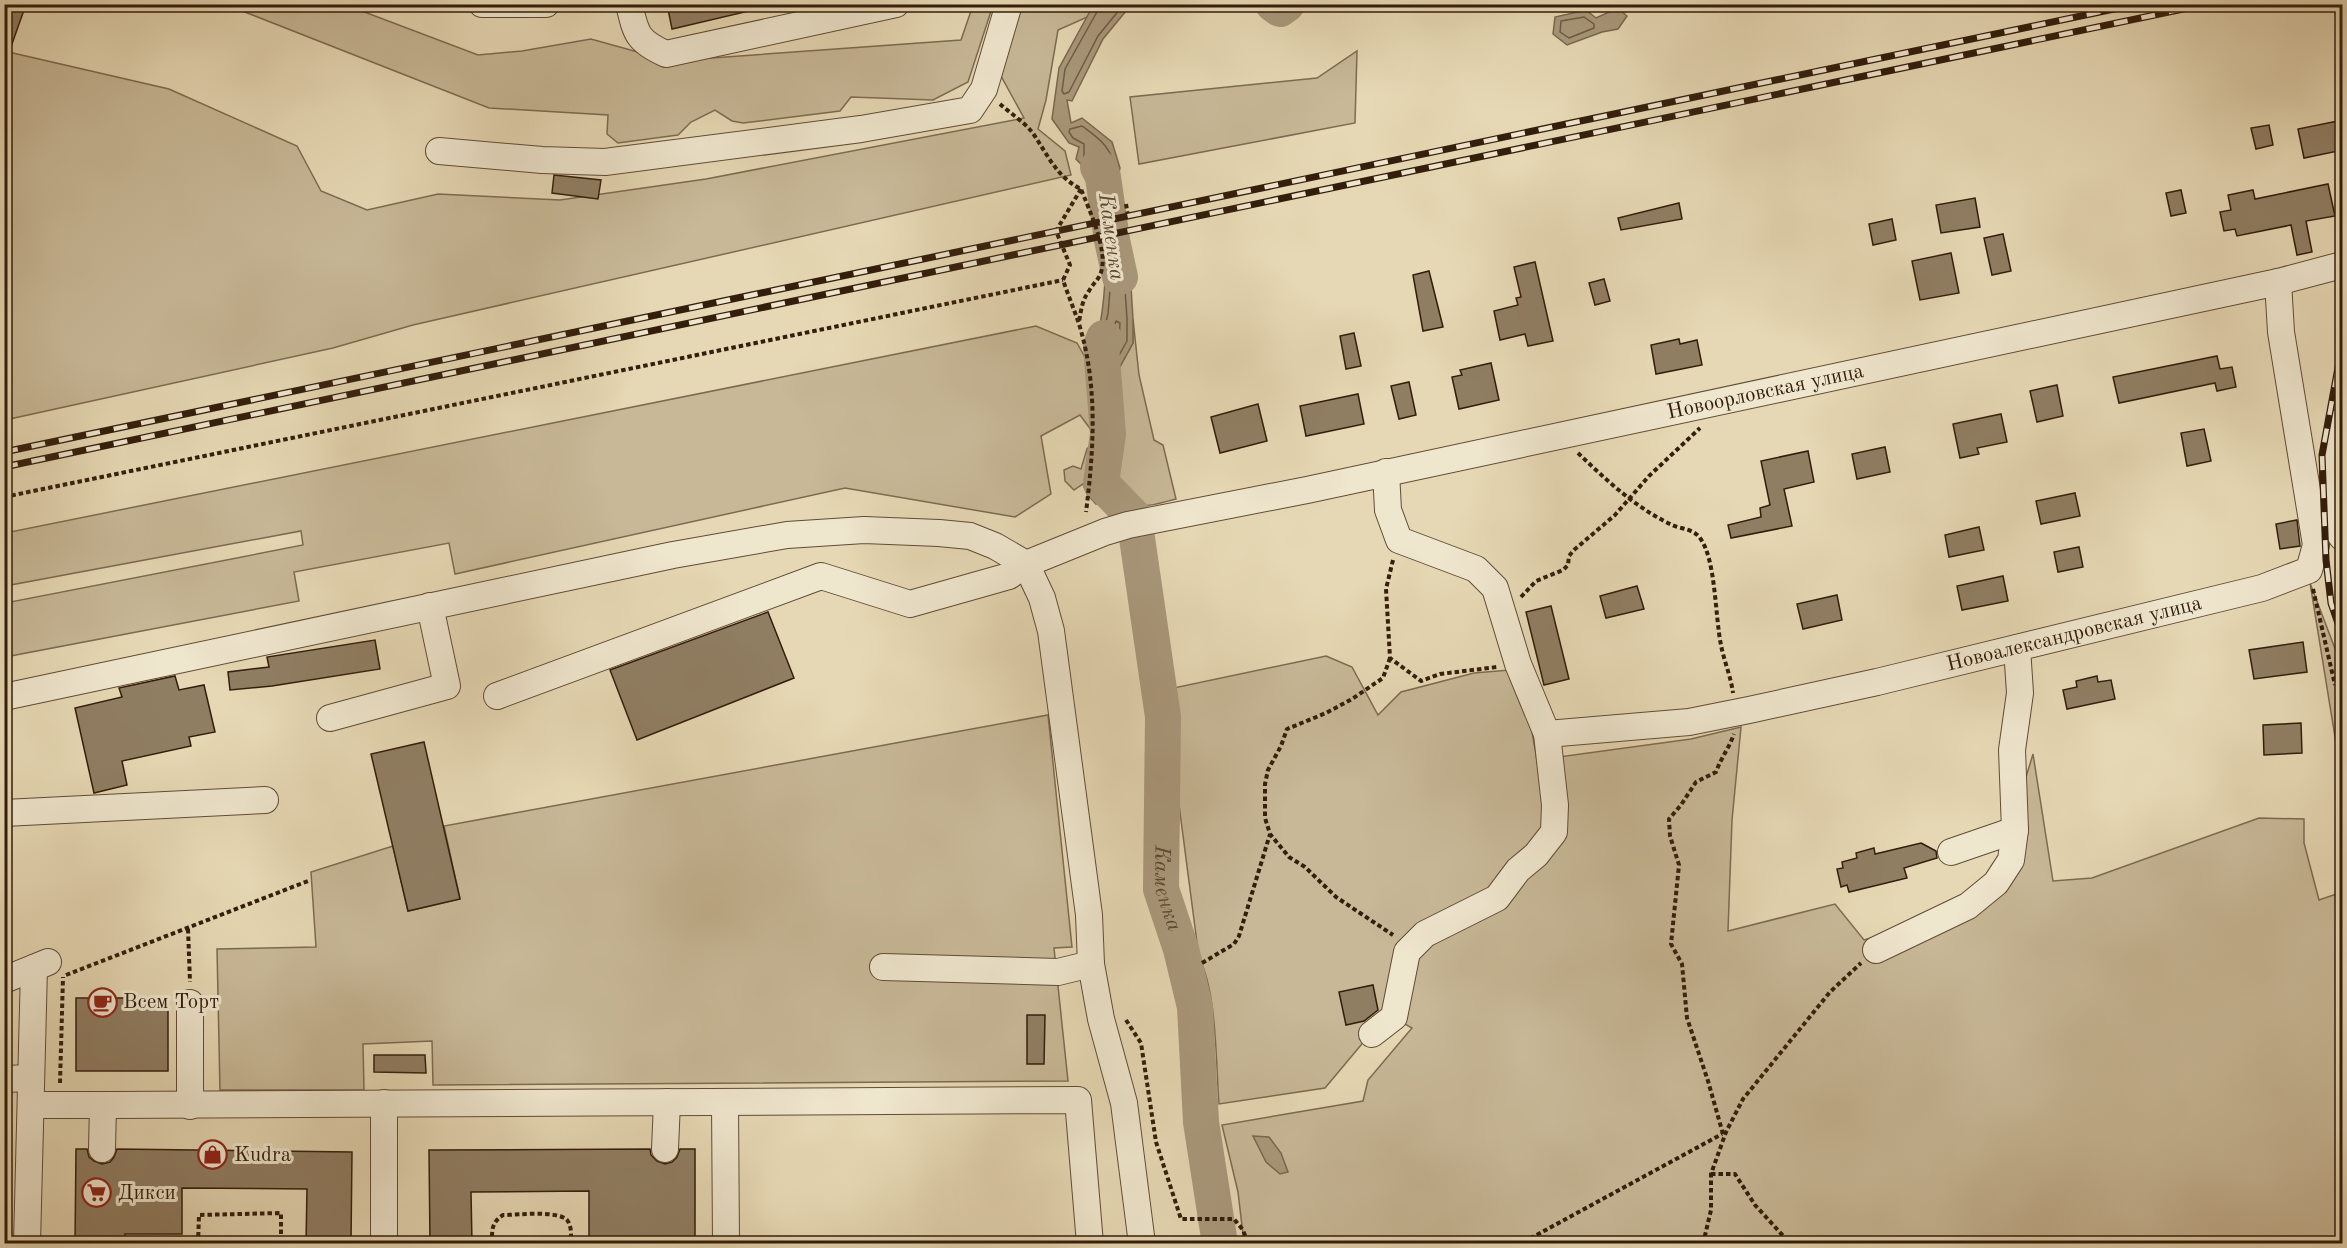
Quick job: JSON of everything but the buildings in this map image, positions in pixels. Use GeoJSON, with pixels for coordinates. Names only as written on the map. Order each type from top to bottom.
{"type":"FeatureCollection","features":[{"type":"Feature","properties":{"kind":"street"},"geometry":{"type":"LineString","coordinates":[[482,4],[546,4]]}},
{"type":"Feature","properties":{"kind":"street"},"geometry":{"type":"LineString","coordinates":[[629,4],[635,28],[648,46],[666,54],[896,4]]}},
{"type":"Feature","properties":{"kind":"street"},"geometry":{"type":"LineString","coordinates":[[439,151],[542,160],[604,162],[861,129],[970,110],[984,89],[1009,4]]}},
{"type":"Feature","properties":{"kind":"street","name":"Новоорловская улица"},"geometry":{"type":"LineString","coordinates":[[497,696],[821,576],[910,604],[1009,576],[1026,564],[1105,532],[2278,282],[2343,265]]}},
{"type":"Feature","properties":{"kind":"street"},"geometry":{"type":"LineString","coordinates":[[2278,282],[2281,332],[2316,545],[2309,570]]}},
{"type":"Feature","properties":{"kind":"street"},"geometry":{"type":"LineString","coordinates":[[2340,547],[2333,524],[2333,472],[2343,422]]}},
{"type":"Feature","properties":{"kind":"street"},"geometry":{"type":"LineString","coordinates":[[1372,1034],[1394,1017],[1407,952],[1425,934],[1497,898],[1554,831],[1555,805],[1547,734],[1518,664],[1495,588],[1476,569],[1399,540],[1388,510],[1386,472]]}},
{"type":"Feature","properties":{"kind":"street"},"geometry":{"type":"LineString","coordinates":[[4,697],[673,555],[787,535],[864,530],[939,532],[970,536],[995,546],[1026,564],[1042,598],[1051,631],[1089,915],[1091,963],[1101,1019],[1124,1103],[1142,1244]]}},
{"type":"Feature","properties":{"kind":"street","name":"Новоалександровская улица"},"geometry":{"type":"LineString","coordinates":[[1547,734],[1689,722],[1742,711],[2017,648],[2262,588],[2309,570]]}},
{"type":"Feature","properties":{"kind":"street"},"geometry":{"type":"LineString","coordinates":[[330,718],[447,686],[430,606]]}},
{"type":"Feature","properties":{"kind":"street"},"geometry":{"type":"LineString","coordinates":[[1876,950],[1968,906],[1996,883],[2011,861],[2015,830],[2012,750],[2020,693],[2017,648]]}},
{"type":"Feature","properties":{"kind":"street"},"geometry":{"type":"LineString","coordinates":[[4,813],[265,800]]}},
{"type":"Feature","properties":{"kind":"street"},"geometry":{"type":"LineString","coordinates":[[1951,852],[2015,830]]}},
{"type":"Feature","properties":{"kind":"street"},"geometry":{"type":"LineString","coordinates":[[883,967],[1058,972],[1091,963]]}},
{"type":"Feature","properties":{"kind":"street"},"geometry":{"type":"LineString","coordinates":[[4,980],[45,973],[31,1078],[27,1244]]}},
{"type":"Feature","properties":{"kind":"street"},"geometry":{"type":"LineString","coordinates":[[190,1003],[190,1106]]}},
{"type":"Feature","properties":{"kind":"street"},"geometry":{"type":"LineString","coordinates":[[4,1079],[31,1078]]}},
{"type":"Feature","properties":{"kind":"street"},"geometry":{"type":"LineString","coordinates":[[31,1105],[1078,1100],[1090,1244]]}},
{"type":"Feature","properties":{"kind":"street"},"geometry":{"type":"LineString","coordinates":[[665,1149],[666,1102]]}},
{"type":"Feature","properties":{"kind":"street"},"geometry":{"type":"LineString","coordinates":[[725,1102],[726,1244]]}},
{"type":"Feature","properties":{"kind":"street"},"geometry":{"type":"LineString","coordinates":[[384,1103],[384,1244]]}},
{"type":"Feature","properties":{"kind":"street"},"geometry":{"type":"LineString","coordinates":[[102,1149],[103,1105]]}},
{"type":"Feature","properties":{"kind":"path"},"geometry":{"type":"LineString","coordinates":[[984,89],[1031,130],[1057,171],[1069,183],[1081,189],[1090,218],[1096,226],[1102,262],[1101,272],[1084,298],[1079,323]]}},
{"type":"Feature","properties":{"kind":"path"},"geometry":{"type":"LineString","coordinates":[[1081,189],[1056,231],[1070,265],[1063,280],[1079,323],[1092,395],[1093,440],[1086,512]]}},
{"type":"Feature","properties":{"kind":"path"},"geometry":{"type":"LineString","coordinates":[[1126,204],[1128,216]]}},
{"type":"Feature","properties":{"kind":"path"},"geometry":{"type":"LineString","coordinates":[[4,497],[1063,280]]}},
{"type":"Feature","properties":{"kind":"path"},"geometry":{"type":"LineString","coordinates":[[1505,622],[1512,606],[1536,581],[1568,566],[1569,556],[1574,550],[1601,528],[1649,476],[1708,420],[1712,403]]}},
{"type":"Feature","properties":{"kind":"path"},"geometry":{"type":"LineString","coordinates":[[1560,435],[1615,487],[1630,498],[1674,526],[1695,532],[1701,538],[1708,554],[1721,646],[1742,711],[1729,748],[1721,758],[1716,772],[1696,782],[1669,819],[1670,836],[1679,865],[1671,944],[1682,964],[1687,1018],[1724,1133]]}},
{"type":"Feature","properties":{"kind":"path"},"geometry":{"type":"LineString","coordinates":[[1399,540],[1386,589],[1390,658],[1383,678],[1326,713],[1287,729],[1268,770],[1265,784],[1266,818],[1270,834],[1289,856],[1305,867],[1336,897],[1395,936],[1407,952]]}},
{"type":"Feature","properties":{"kind":"path"},"geometry":{"type":"LineString","coordinates":[[2340,547],[2339,610],[2343,619]]}},
{"type":"Feature","properties":{"kind":"path"},"geometry":{"type":"LineString","coordinates":[[2309,570],[2335,685]]}},
{"type":"Feature","properties":{"kind":"path"},"geometry":{"type":"LineString","coordinates":[[1390,658],[1421,681],[1440,674],[1518,664]]}},
{"type":"Feature","properties":{"kind":"path"},"geometry":{"type":"LineString","coordinates":[[1202,963],[1234,944],[1239,936],[1270,834]]}},
{"type":"Feature","properties":{"kind":"path"},"geometry":{"type":"LineString","coordinates":[[60,1105],[45,973],[188,929],[308,880]]}},
{"type":"Feature","properties":{"kind":"path"},"geometry":{"type":"LineString","coordinates":[[188,929],[190,1003]]}},
{"type":"Feature","properties":{"kind":"path"},"geometry":{"type":"LineString","coordinates":[[1704,1244],[1711,1210],[1711,1174],[1724,1133],[1743,1099],[1830,992],[1876,950]]}},
{"type":"Feature","properties":{"kind":"path"},"geometry":{"type":"LineString","coordinates":[[1525,1244],[1531,1238],[1724,1133]]}},
{"type":"Feature","properties":{"kind":"path"},"geometry":{"type":"LineString","coordinates":[[1711,1174],[1735,1174],[1755,1205],[1786,1239],[1812,1244]]}},
{"type":"Feature","properties":{"kind":"path"},"geometry":{"type":"LineString","coordinates":[[198,1244],[199,1215],[281,1213],[281,1244]]}},
{"type":"Feature","properties":{"kind":"path"},"geometry":{"type":"LineString","coordinates":[[492,1244],[492,1227],[503,1215],[559,1215],[567,1220],[571,1227],[571,1244]]}},
{"type":"Feature","properties":{"kind":"path"},"geometry":{"type":"LineString","coordinates":[[1211,1220],[1234,1219],[1248,1244]]}},
{"type":"Feature","properties":{"kind":"shaded area"},"geometry":{"type":"Polygon","coordinates":[[[227,5],[346,5],[478,55],[522,51],[591,39],[670,61],[961,40],[973,5],[993,5],[968,82],[933,100],[851,97],[840,111],[743,123],[732,121],[715,110],[691,122],[678,135],[618,143],[607,134],[608,115],[489,108],[227,5]]]}},
{"type":"Feature","properties":{"kind":"shaded area"},"geometry":{"type":"Polygon","coordinates":[[[1018,5],[1105,5],[1101,11],[1058,30],[1046,100],[1038,129],[1065,151],[1071,175],[413,325],[333,348],[5,420],[4,51],[169,89],[297,146],[321,191],[367,210],[438,194],[560,200],[706,179],[1024,118],[1001,76],[1002,51],[1018,5]]]}},
{"type":"Feature","properties":{"kind":"shaded area"},"geometry":{"type":"Polygon","coordinates":[[[1357,51],[1355,123],[1139,164],[1130,97],[1317,78],[1357,51]]]}},
{"type":"Feature","properties":{"kind":"shaded area"},"geometry":{"type":"Polygon","coordinates":[[[1133,319],[1139,375],[1154,440],[1163,445],[1176,499],[1146,506],[1133,504],[1118,495],[1096,504],[1087,494],[1083,484],[1074,490],[1065,481],[1064,470],[1073,466],[1081,469],[1087,449],[1097,438],[1080,415],[1041,436],[1051,494],[1015,517],[845,488],[455,574],[449,543],[294,572],[299,601],[5,657],[5,603],[303,545],[301,531],[5,586],[5,533],[1036,326],[1077,343],[1090,366],[1096,386],[1107,390],[1133,343],[1133,319]]]}},
{"type":"Feature","properties":{"kind":"shaded area"},"geometry":{"type":"Polygon","coordinates":[[[2310,583],[2342,667],[2342,780],[2310,583]]]}},
{"type":"Feature","properties":{"kind":"shaded area"},"geometry":{"type":"Polygon","coordinates":[[[1326,656],[1352,667],[1378,715],[1401,692],[1474,673],[1510,670],[1528,710],[1537,760],[1691,739],[1741,727],[1732,820],[1728,931],[1835,904],[1864,940],[1988,903],[2033,754],[2053,881],[2092,878],[2259,818],[2304,819],[2304,843],[2319,900],[2342,892],[2342,1243],[1244,1243],[1238,1192],[1222,1125],[1363,1101],[1368,1080],[1412,1028],[1387,1014],[1325,1088],[1219,1104],[1212,1009],[1205,972],[1199,958],[1164,690],[1326,656]]]}},
{"type":"Feature","properties":{"kind":"shaded area"},"geometry":{"type":"Polygon","coordinates":[[[1048,715],[1072,947],[1054,948],[1068,1081],[433,1085],[432,1041],[363,1044],[364,1090],[220,1090],[217,949],[316,947],[311,872],[393,846],[408,911],[460,899],[444,826],[1048,715]]]}},
{"type":"Feature","properties":{"kind":"water"},"geometry":{"type":"Polygon","coordinates":[[[1094,4],[1131,5],[1103,39],[1072,101],[1067,100],[1071,123],[1082,118],[1112,142],[1120,168],[1115,189],[1120,204],[1118,214],[1101,214],[1093,203],[1095,184],[1076,159],[1079,147],[1069,143],[1052,119],[1059,68],[1094,4]]]}},
{"type":"Feature","properties":{"kind":"water"},"geometry":{"type":"Polygon","coordinates":[[[1618,8],[1627,16],[1618,29],[1602,32],[1567,45],[1553,34],[1555,17],[1586,10],[1596,18],[1618,8]]]}},
{"type":"Feature","properties":{"kind":"water"},"geometry":{"type":"Polygon","coordinates":[[[1115,226],[1120,249],[1129,255],[1133,343],[1107,390],[1094,373],[1104,292],[1105,230],[1115,226]]]}},
{"type":"Feature","properties":{"kind":"water"},"geometry":{"type":"Polygon","coordinates":[[[1253,1136],[1269,1137],[1281,1153],[1288,1172],[1280,1174],[1266,1162],[1253,1136]]]}},
{"type":"Feature","properties":{"kind":"waterway","name":"Каменка"},"geometry":{"type":"LineString","coordinates":[[1273,4],[1280,9],[1287,4]]}},
{"type":"Feature","properties":{"kind":"waterway","name":"Каменка"},"geometry":{"type":"LineString","coordinates":[[1098,167],[1103,177],[1120,277]]}},
{"type":"Feature","properties":{"kind":"waterway","name":"Каменка"},"geometry":{"type":"LineString","coordinates":[[1104,338],[1101,346],[1108,434],[1101,483],[1134,517]]}},
{"type":"Feature","properties":{"kind":"waterway","name":"Каменка"},"geometry":{"type":"LineString","coordinates":[[1136,531],[1163,717],[1161,889],[1181,949],[1195,1007],[1201,1122],[1220,1244]]}},
{"type":"Feature","properties":{"kind":"railway"},"geometry":{"type":"LineString","coordinates":[[4,452],[2138,4]]}},
{"type":"Feature","properties":{"kind":"railway"},"geometry":{"type":"LineString","coordinates":[[4,467],[2207,4]]}},
{"type":"Feature","properties":{"kind":"railway"},"geometry":{"type":"LineString","coordinates":[[2342,346],[2322,455],[2326,560],[2331,603],[2342,635]]}},
{"type":"Feature","properties":{"kind":"place","name":"Всем Торт"},"geometry":{"type":"Point","coordinates":[102,1002]}},
{"type":"Feature","properties":{"kind":"place","name":"Kudra"},"geometry":{"type":"Point","coordinates":[213,1155]}},
{"type":"Feature","properties":{"kind":"place","name":"Дикси"},"geometry":{"type":"Point","coordinates":[97,1193]}}]}
